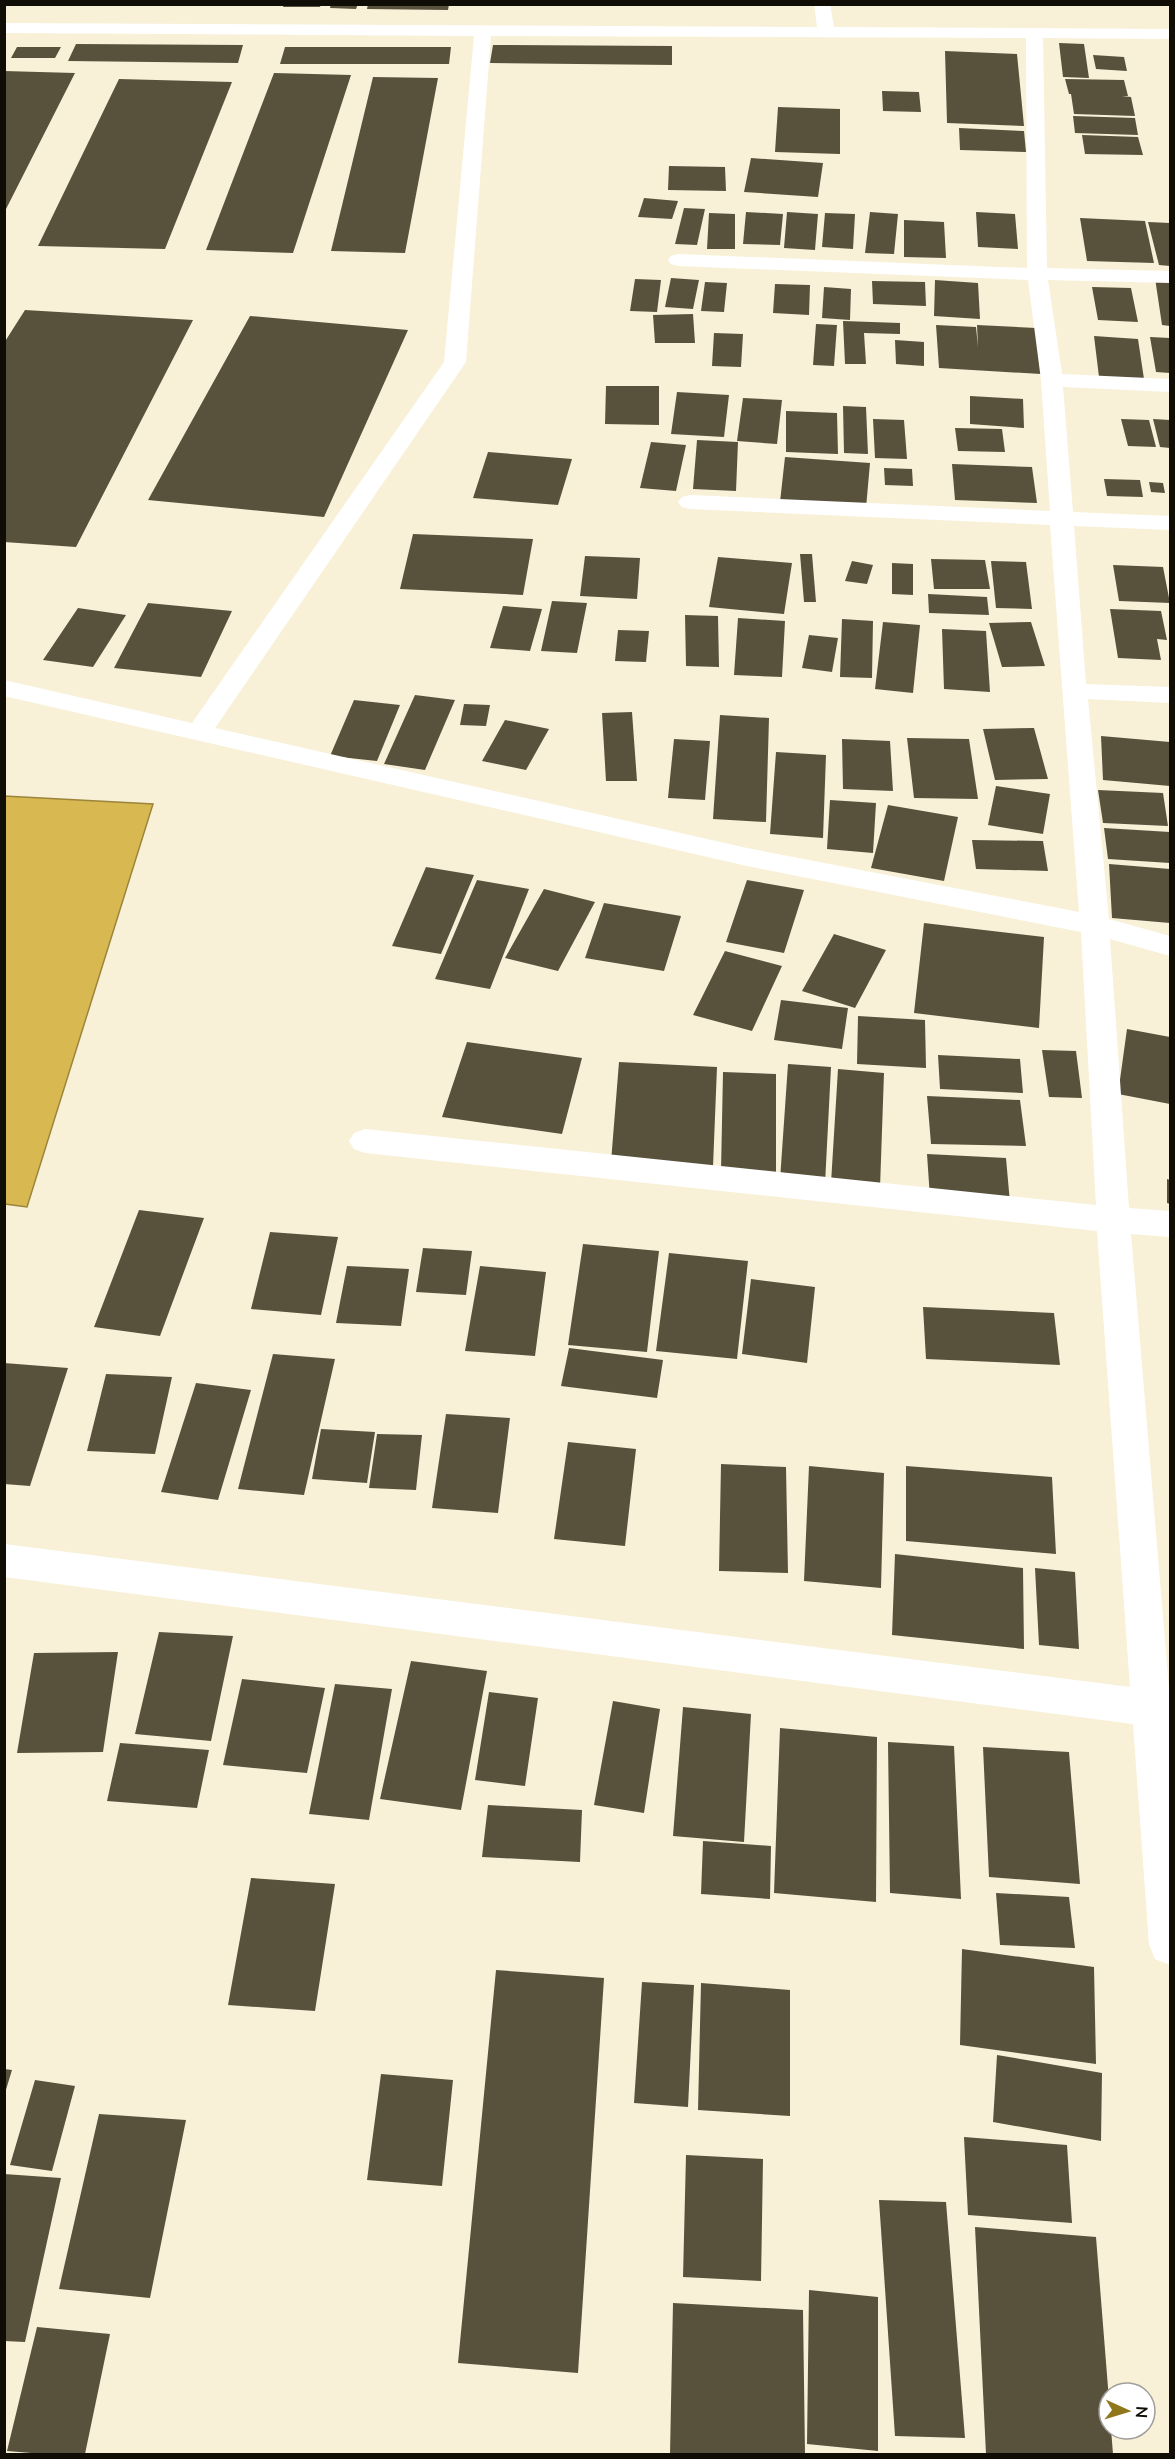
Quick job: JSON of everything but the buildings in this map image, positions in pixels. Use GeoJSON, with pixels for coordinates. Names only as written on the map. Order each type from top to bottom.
{"type":"FeatureCollection","features":[{"type":"Feature","properties":{"kind":"street"},"geometry":{"type":"LineString","coordinates":[[822,4],[826,32]]}},
{"type":"Feature","properties":{"kind":"street"},"geometry":{"type":"LineString","coordinates":[[4,28],[1170,34]]}},
{"type":"Feature","properties":{"kind":"street"},"geometry":{"type":"LineString","coordinates":[[199,734],[455,362],[483,29]]}},
{"type":"Feature","properties":{"kind":"street"},"geometry":{"type":"LineString","coordinates":[[1034,33],[1037,274],[1052,380],[1074,691],[1095,925],[1113,1220],[1170,1944]]}},
{"type":"Feature","properties":{"kind":"street"},"geometry":{"type":"LineString","coordinates":[[678,260],[1170,277]]}},
{"type":"Feature","properties":{"kind":"street"},"geometry":{"type":"LineString","coordinates":[[1052,380],[1170,385]]}},
{"type":"Feature","properties":{"kind":"street"},"geometry":{"type":"LineString","coordinates":[[690,502],[1170,523]]}},
{"type":"Feature","properties":{"kind":"street"},"geometry":{"type":"LineString","coordinates":[[4,688],[747,858],[1095,925],[1170,945]]}},
{"type":"Feature","properties":{"kind":"street"},"geometry":{"type":"LineString","coordinates":[[1074,691],[1170,695]]}},
{"type":"Feature","properties":{"kind":"street"},"geometry":{"type":"LineString","coordinates":[[364,1141],[1113,1220],[1170,1224]]}},
{"type":"Feature","properties":{"kind":"street"},"geometry":{"type":"LineString","coordinates":[[4,1560],[1151,1708]]}},
{"type":"Feature","properties":{"kind":"shaded area"},"geometry":{"type":"Polygon","coordinates":[[[4,796],[153,804],[27,1207],[5,1204],[4,796]]]}}]}
